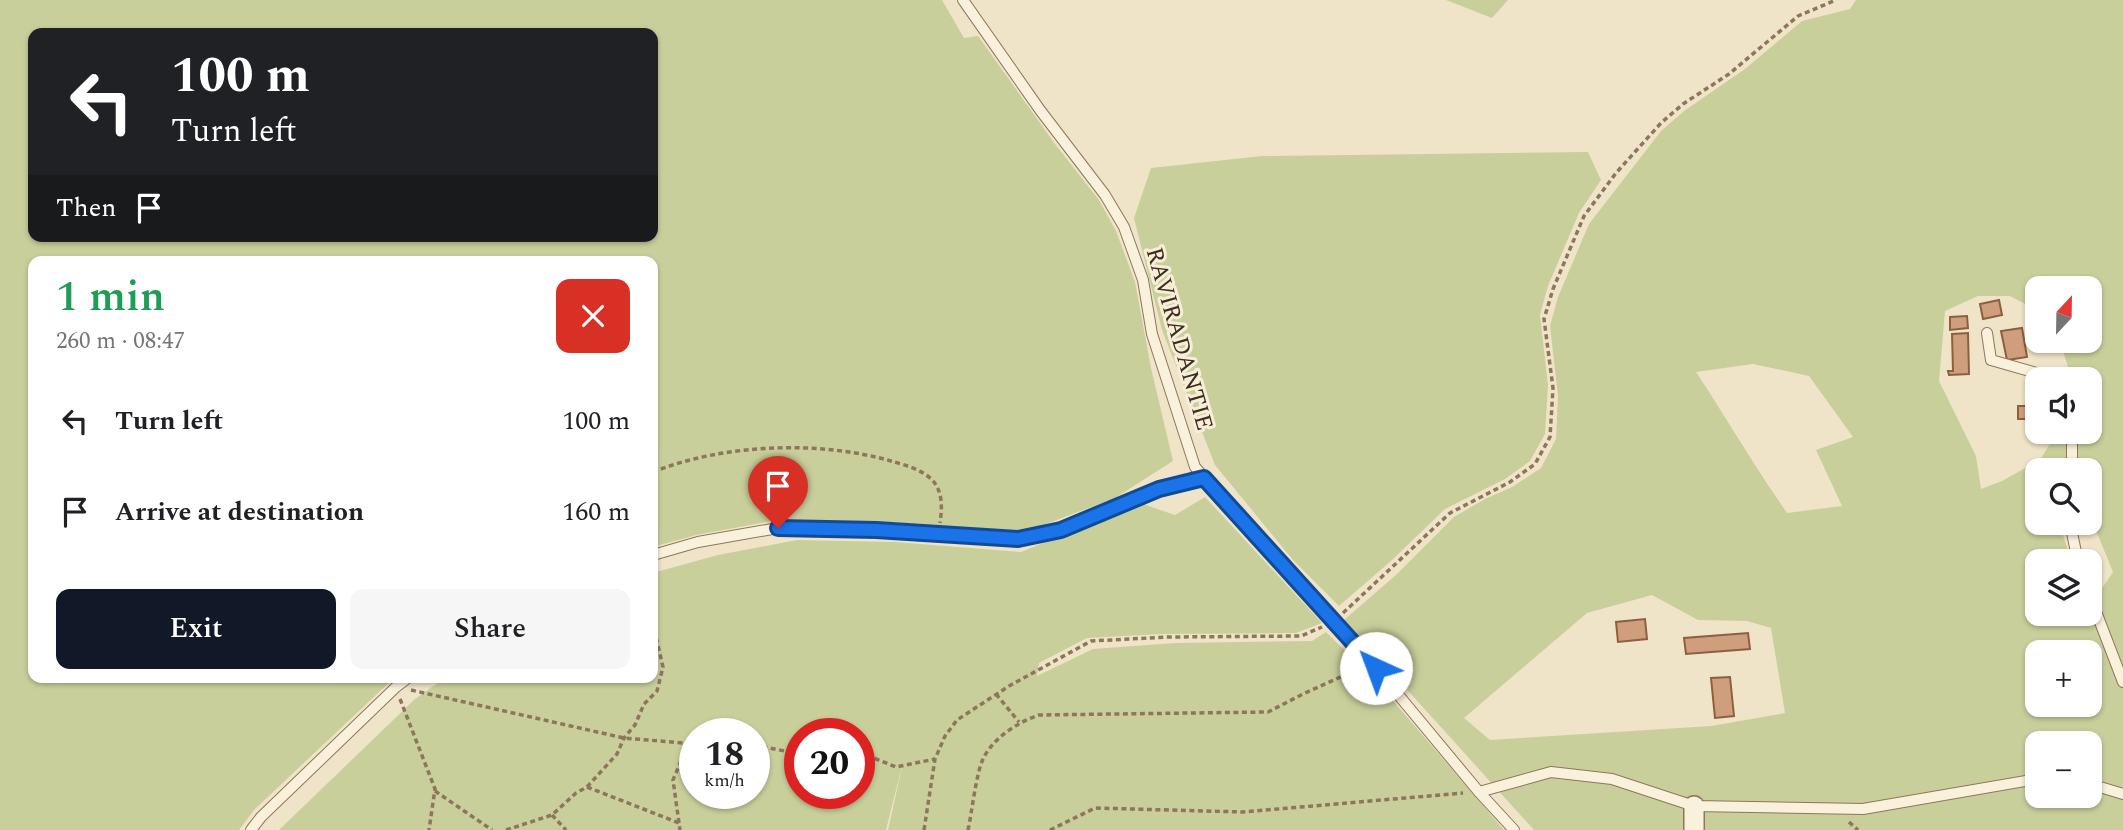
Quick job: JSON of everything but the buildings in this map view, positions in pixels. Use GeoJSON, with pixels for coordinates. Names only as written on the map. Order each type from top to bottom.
{"type":"FeatureCollection","features":[{"type":"Feature","properties":{"kind":"street"},"geometry":{"type":"LineString","coordinates":[[1694,806],[1694,830]]}},
{"type":"Feature","properties":{"kind":"lane","name":"RAVIRADANTIE"},"geometry":{"type":"LineString","coordinates":[[963,0],[1040,110],[1105,195],[1124,227],[1143,280],[1152,334],[1195,467],[1376,668],[1514,830]]}},
{"type":"Feature","properties":{"kind":"lane"},"geometry":{"type":"LineString","coordinates":[[1987,333],[1991,360],[2025,370]]}},
{"type":"Feature","properties":{"kind":"lane"},"geometry":{"type":"LineString","coordinates":[[658,554],[698,542],[778,528],[876,530],[1018,539],[1061,530],[1159,489],[1204,478]]}},
{"type":"Feature","properties":{"kind":"lane"},"geometry":{"type":"LineString","coordinates":[[2102,626],[2123,682]]}},
{"type":"Feature","properties":{"kind":"lane"},"geometry":{"type":"LineString","coordinates":[[251,830],[261,817],[401,683]]}},
{"type":"Feature","properties":{"kind":"lane"},"geometry":{"type":"LineString","coordinates":[[1479,792],[1551,772],[1612,779],[1694,806],[1863,809],[2025,781]]}},
{"type":"Feature","properties":{"kind":"lane"},"geometry":{"type":"LineString","coordinates":[[2102,787],[2123,794]]}},
{"type":"Feature","properties":{"kind":"path"},"geometry":{"type":"LineString","coordinates":[[923,830],[935,759],[945,736],[957,720],[996,694],[1091,641],[1168,637],[1301,636],[1334,622],[1450,513],[1510,482],[1535,464],[1550,437],[1553,388],[1544,318],[1553,289],[1584,216],[1616,173],[1661,123],[1683,104],[1729,74],[1798,16],[1836,0]]}},
{"type":"Feature","properties":{"kind":"path"},"geometry":{"type":"LineString","coordinates":[[658,470],[673,464],[732,452],[813,448],[862,453],[912,467],[932,479],[940,492],[942,511],[938,535]]}},
{"type":"Feature","properties":{"kind":"path"},"geometry":{"type":"LineString","coordinates":[[506,830],[552,815],[576,793],[587,787],[617,754],[644,704],[657,691],[663,667],[658,646]]}},
{"type":"Feature","properties":{"kind":"path"},"geometry":{"type":"LineString","coordinates":[[968,830],[983,758],[1019,722],[1039,715],[1268,712],[1345,675],[1376,668]]}},
{"type":"Feature","properties":{"kind":"path"},"geometry":{"type":"LineString","coordinates":[[396,687],[624,738],[679,743]]}},
{"type":"Feature","properties":{"kind":"path"},"geometry":{"type":"LineString","coordinates":[[396,687],[435,791],[429,830]]}},
{"type":"Feature","properties":{"kind":"path"},"geometry":{"type":"LineString","coordinates":[[996,694],[1019,722]]}},
{"type":"Feature","properties":{"kind":"path"},"geometry":{"type":"LineString","coordinates":[[875,758],[896,767],[935,759]]}},
{"type":"Feature","properties":{"kind":"path"},"geometry":{"type":"LineString","coordinates":[[679,766],[673,780],[680,830]]}},
{"type":"Feature","properties":{"kind":"path"},"geometry":{"type":"LineString","coordinates":[[587,787],[679,823]]}},
{"type":"Feature","properties":{"kind":"path"},"geometry":{"type":"LineString","coordinates":[[435,791],[492,830]]}},
{"type":"Feature","properties":{"kind":"path"},"geometry":{"type":"LineString","coordinates":[[1050,830],[1095,808],[1243,812],[1479,792]]}},
{"type":"Feature","properties":{"kind":"path"},"geometry":{"type":"LineString","coordinates":[[552,815],[566,830]]}},
{"type":"Feature","properties":{"kind":"green space"},"geometry":{"type":"Polygon","coordinates":[[[0,0],[942,0],[964,38],[978,36],[1055,144],[1099,200],[1116,231],[1135,282],[1151,368],[1173,461],[1115,498],[1046,524],[1018,531],[877,522],[777,520],[696,535],[658,546],[658,256],[28,256],[28,683],[389,683],[254,810],[239,830],[0,830],[0,0]]]}},
{"type":"Feature","properties":{"kind":"green space"},"geometry":{"type":"Polygon","coordinates":[[[1446,0],[1508,0],[1492,18],[1446,0]]]}},
{"type":"Feature","properties":{"kind":"green space"},"geometry":{"type":"Polygon","coordinates":[[[1856,0],[2123,0],[2123,830],[1534,830],[1344,620],[1397,574],[1454,517],[1512,487],[1541,468],[1556,439],[1558,396],[1550,326],[1558,297],[1589,224],[1661,131],[1684,111],[1745,69],[1802,21],[1850,9],[1856,0]],[[2025,276],[2025,304],[2010,296],[1978,296],[1945,311],[1939,381],[1976,456],[1981,489],[2025,468],[2025,535],[2063,535],[2068,549],[2025,549],[2025,626],[2102,626],[2102,588],[2113,572],[2098,535],[2102,535],[2102,458],[2041,458],[2050,444],[2102,444],[2102,367],[2068,367],[2064,354],[2102,354],[2102,276],[2025,276]],[[1753,364],[1696,372],[1787,513],[1842,506],[1816,450],[1853,437],[1809,376],[1753,364]],[[1652,595],[1587,613],[1464,718],[1490,740],[1711,726],[1785,713],[1771,628],[1747,621],[1698,620],[1652,595]]]}},
{"type":"Feature","properties":{"kind":"green space"},"geometry":{"type":"Polygon","coordinates":[[[1588,152],[1601,180],[1579,213],[1548,286],[1540,315],[1548,385],[1545,434],[1530,461],[1505,479],[1445,509],[1339,606],[1293,560],[1215,465],[1162,330],[1134,218],[1151,168],[1262,156],[1588,152]]]}},
{"type":"Feature","properties":{"kind":"green space"},"geometry":{"type":"Polygon","coordinates":[[[1205,497],[1322,623],[1296,633],[1163,634],[1087,638],[1039,663],[1037,676],[1093,649],[1175,643],[1312,641],[1326,632],[1377,682],[1504,830],[888,830],[904,758],[886,830],[279,830],[415,699],[438,683],[658,683],[658,572],[718,555],[797,540],[895,542],[1021,552],[1140,503],[1175,515],[1205,497]]]}},
{"type":"Feature","properties":{"kind":"route"},"geometry":{"type":"LineString","coordinates":[[778,528],[876,530],[1018,539],[1061,530],[1159,489],[1204,478],[1376,668]]}}]}
